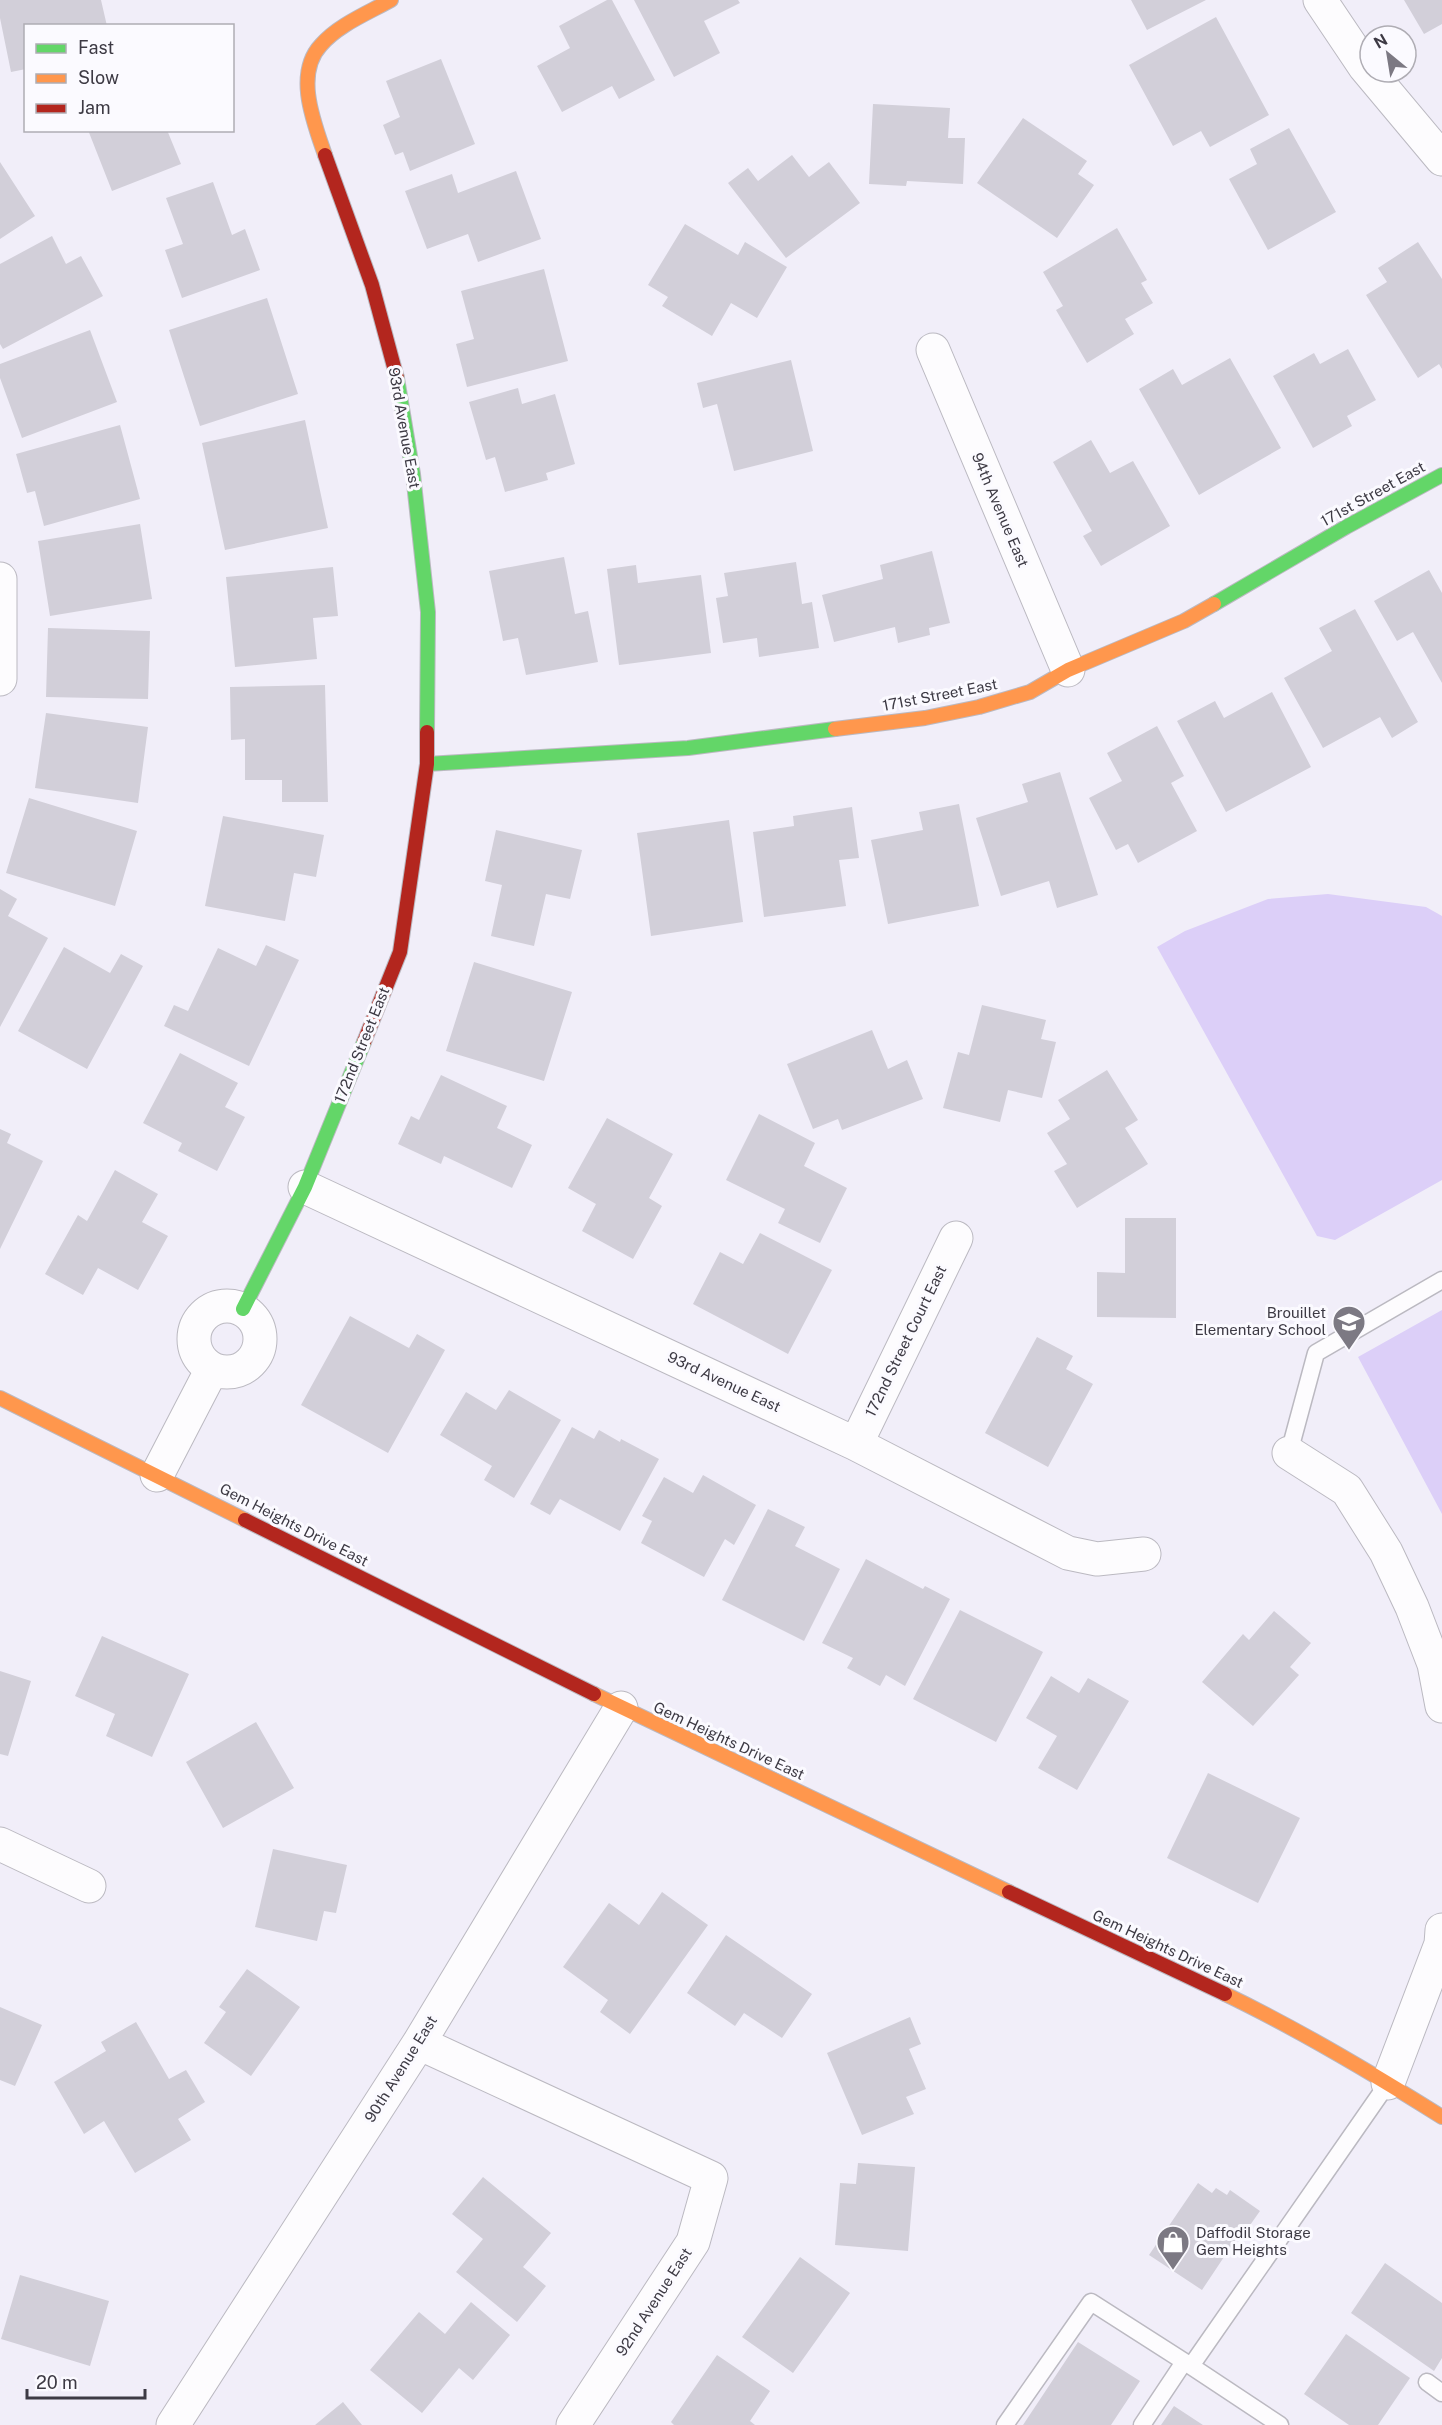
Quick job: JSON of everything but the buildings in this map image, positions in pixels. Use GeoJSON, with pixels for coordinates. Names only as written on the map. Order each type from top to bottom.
{"type":"FeatureCollection","features":[{"type":"Feature","properties":{"kind":"street","name":"93rd Avenue East"},"geometry":{"type":"LineString","coordinates":[[391,0],[346,25],[320,45],[308,69],[308,93],[318,135],[372,285],[401,394],[413,474],[428,612],[427,764]]}},
{"type":"Feature","properties":{"kind":"street"},"geometry":{"type":"LineString","coordinates":[[1320,0],[1365,67],[1442,159]]}},
{"type":"Feature","properties":{"kind":"street","name":"94th Avenue East"},"geometry":{"type":"LineString","coordinates":[[933,350],[1068,670]]}},
{"type":"Feature","properties":{"kind":"street","name":"171st Street East"},"geometry":{"type":"LineString","coordinates":[[427,764],[688,748],[925,718],[979,707],[1030,692],[1068,670],[1184,621],[1346,527],[1442,475]]}},
{"type":"Feature","properties":{"kind":"street"},"geometry":{"type":"LineString","coordinates":[[0,579],[0,679]]}},
{"type":"Feature","properties":{"kind":"street","name":"172nd Street East"},"geometry":{"type":"LineString","coordinates":[[243,1309],[305,1187],[400,951],[427,764]]}},
{"type":"Feature","properties":{"kind":"street","name":"93rd Avenue East"},"geometry":{"type":"LineString","coordinates":[[305,1187],[856,1444],[1068,1553],[1097,1559],[1144,1554]]}},
{"type":"Feature","properties":{"kind":"street","name":"172nd Street Court East"},"geometry":{"type":"LineString","coordinates":[[856,1444],[956,1238]]}},
{"type":"Feature","properties":{"kind":"street"},"geometry":{"type":"LineString","coordinates":[[230,1306],[243,1309],[253,1317],[260,1329],[261,1342],[257,1354],[249,1364],[237,1371],[224,1372],[212,1369],[202,1361],[195,1349],[194,1336],[197,1324],[205,1313],[217,1307],[230,1306]]}},
{"type":"Feature","properties":{"kind":"street"},"geometry":{"type":"LineString","coordinates":[[157,1475],[212,1369]]}},
{"type":"Feature","properties":{"kind":"street","name":"Gem Heights Drive East"},"geometry":{"type":"LineString","coordinates":[[0,1398],[621,1708],[1262,2012],[1388,2083],[1442,2117]]}},
{"type":"Feature","properties":{"kind":"street"},"geometry":{"type":"LineString","coordinates":[[1289,1453],[1347,1490],[1386,1552],[1412,1607],[1434,1664],[1442,1706]]}},
{"type":"Feature","properties":{"kind":"street","name":"90th Avenue East"},"geometry":{"type":"LineString","coordinates":[[173,2425],[419,2043],[621,1708]]}},
{"type":"Feature","properties":{"kind":"street"},"geometry":{"type":"LineString","coordinates":[[0,1844],[88,1886]]}},
{"type":"Feature","properties":{"kind":"street"},"geometry":{"type":"LineString","coordinates":[[1388,2083],[1441,1944],[1442,1930]]}},
{"type":"Feature","properties":{"kind":"street","name":"92nd Avenue East"},"geometry":{"type":"LineString","coordinates":[[419,2043],[508,2082],[711,2178],[693,2242],[573,2425]]}},
{"type":"Feature","properties":{"kind":"lane"},"geometry":{"type":"LineString","coordinates":[[1289,1453],[1316,1353],[1442,1280]]}},
{"type":"Feature","properties":{"kind":"lane"},"geometry":{"type":"LineString","coordinates":[[1142,2425],[1388,2083]]}},
{"type":"Feature","properties":{"kind":"lane"},"geometry":{"type":"LineString","coordinates":[[1005,2425],[1092,2302],[1280,2425]]}},
{"type":"Feature","properties":{"kind":"lane"},"geometry":{"type":"LineString","coordinates":[[1427,2382],[1442,2393]]}},
{"type":"Feature","properties":{"kind":"shaded area"},"geometry":{"type":"Polygon","coordinates":[[[1328,894],[1426,907],[1442,916],[1442,1180],[1335,1240],[1317,1236],[1157,947],[1185,931],[1268,899],[1328,894]]]}},
{"type":"Feature","properties":{"kind":"shaded area"},"geometry":{"type":"Polygon","coordinates":[[[1442,1310],[1442,1514],[1358,1357],[1442,1310]]]}},
{"type":"Feature","properties":{"kind":"traffic: fast"},"geometry":{"type":"LineString","coordinates":[[397,378],[413,474],[428,612],[427,732]]}},
{"type":"Feature","properties":{"kind":"traffic: fast"},"geometry":{"type":"LineString","coordinates":[[1214,604],[1346,527],[1442,475]]}},
{"type":"Feature","properties":{"kind":"traffic: fast"},"geometry":{"type":"LineString","coordinates":[[427,764],[688,748],[835,729]]}},
{"type":"Feature","properties":{"kind":"traffic: fast"},"geometry":{"type":"LineString","coordinates":[[243,1309],[305,1187],[364,1042]]}},
{"type":"Feature","properties":{"kind":"traffic: slow"},"geometry":{"type":"LineString","coordinates":[[325,155],[309,99],[309,70],[313,57],[321,45],[336,31],[391,0]]}},
{"type":"Feature","properties":{"kind":"traffic: slow"},"geometry":{"type":"LineString","coordinates":[[835,729],[925,718],[979,707],[1030,692],[1068,670],[1184,621],[1214,604]]}},
{"type":"Feature","properties":{"kind":"traffic: slow"},"geometry":{"type":"LineString","coordinates":[[0,1398],[245,1520]]}},
{"type":"Feature","properties":{"kind":"traffic: slow"},"geometry":{"type":"LineString","coordinates":[[594,1694],[1009,1892]]}},
{"type":"Feature","properties":{"kind":"traffic: slow"},"geometry":{"type":"LineString","coordinates":[[1225,1994],[1335,2052],[1442,2117]]}},
{"type":"Feature","properties":{"kind":"traffic: jam"},"geometry":{"type":"LineString","coordinates":[[325,155],[372,285],[397,378]]}},
{"type":"Feature","properties":{"kind":"traffic: jam"},"geometry":{"type":"LineString","coordinates":[[364,1042],[400,952],[427,764],[427,732]]}},
{"type":"Feature","properties":{"kind":"traffic: jam"},"geometry":{"type":"LineString","coordinates":[[245,1520],[594,1694]]}},
{"type":"Feature","properties":{"kind":"traffic: jam"},"geometry":{"type":"LineString","coordinates":[[1009,1892],[1225,1994]]}},
{"type":"Feature","properties":{"kind":"place","name":"Brouillet Elementary School"},"geometry":{"type":"Point","coordinates":[1349,1351]}},
{"type":"Feature","properties":{"kind":"place","name":"Daffodil Storage Gem Heights"},"geometry":{"type":"Point","coordinates":[1173,2271]}}]}
